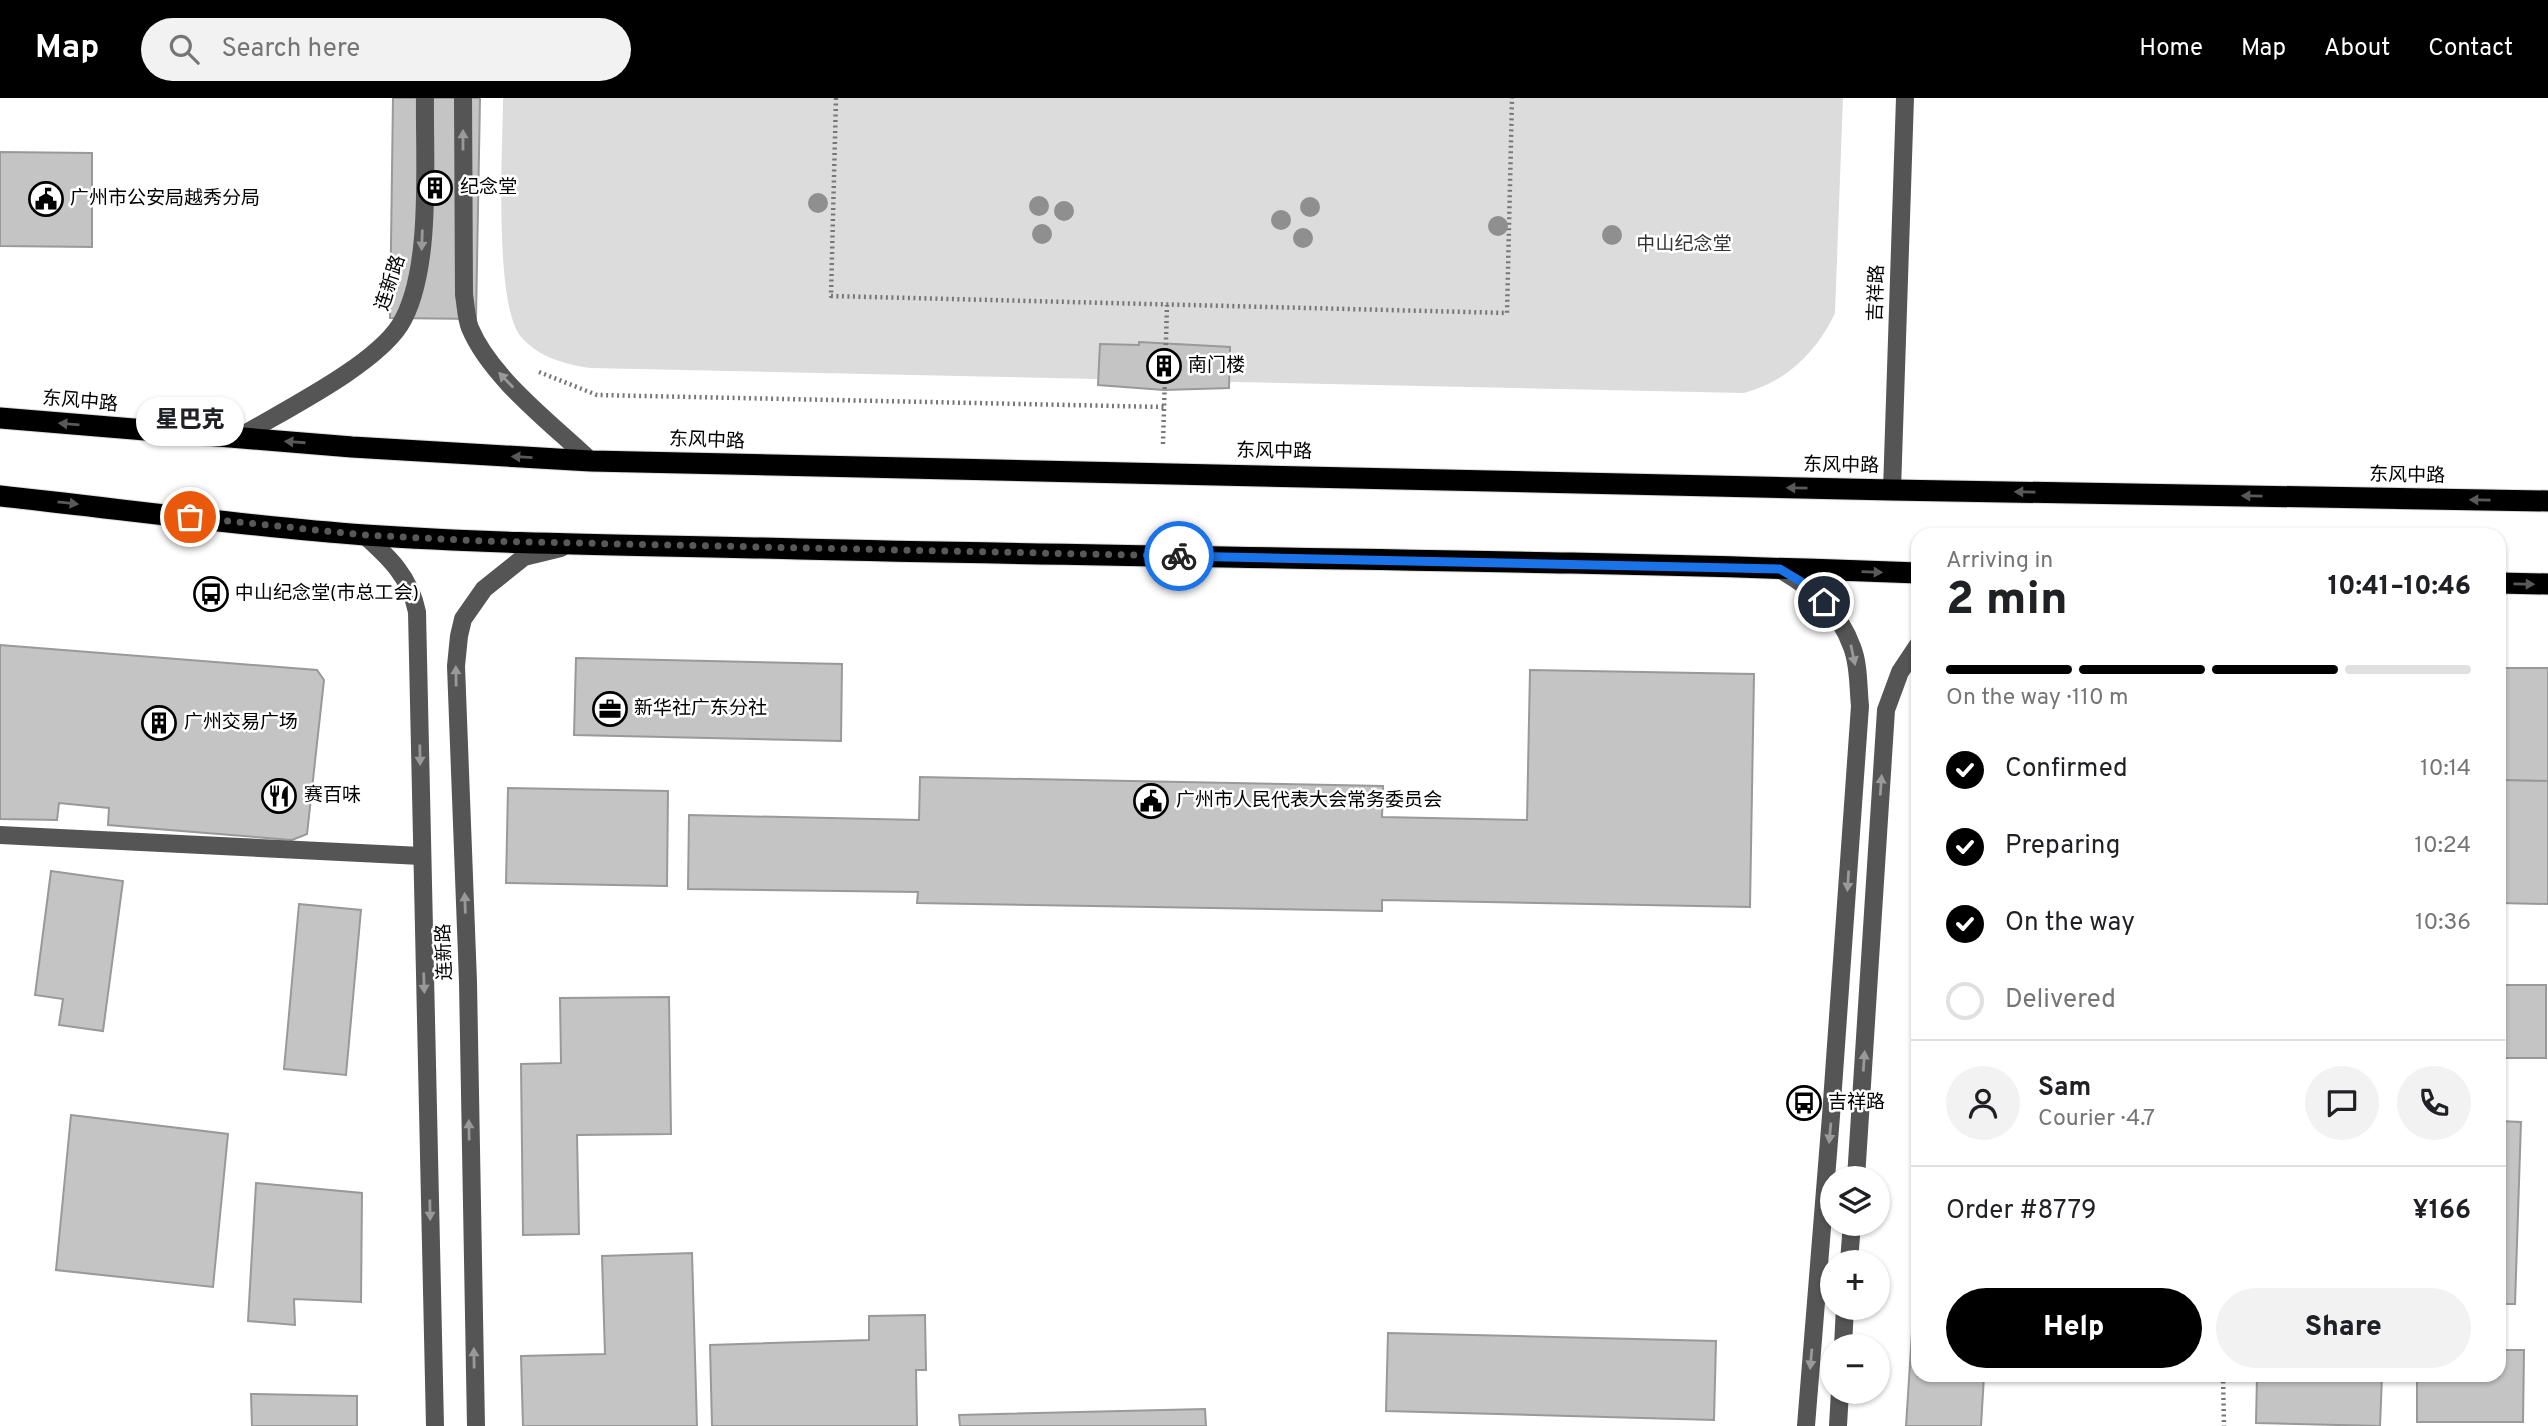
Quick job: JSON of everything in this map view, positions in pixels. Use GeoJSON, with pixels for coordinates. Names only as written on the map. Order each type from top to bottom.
{"type":"FeatureCollection","features":[{"type":"Feature","properties":{"kind":"highway","name":"东风中路"},"geometry":{"type":"LineString","coordinates":[[0,418],[238,438],[591,461],[1892,490],[2548,501]]}},
{"type":"Feature","properties":{"kind":"highway"},"geometry":{"type":"LineString","coordinates":[[0,496],[364,535],[577,544],[1911,573]]}},
{"type":"Feature","properties":{"kind":"highway"},"geometry":{"type":"LineString","coordinates":[[2506,583],[2548,584]]}},
{"type":"Feature","properties":{"kind":"street","name":"连新路"},"geometry":{"type":"LineString","coordinates":[[238,438],[352,370],[376,351],[398,327],[410,306],[422,259],[425,98]]}},
{"type":"Feature","properties":{"kind":"street"},"geometry":{"type":"LineString","coordinates":[[463,98],[464,284],[469,325],[484,356],[505,380],[591,461]]}},
{"type":"Feature","properties":{"kind":"street","name":"吉祥路"},"geometry":{"type":"LineString","coordinates":[[1892,490],[1905,98]]}},
{"type":"Feature","properties":{"kind":"street","name":"连新路"},"geometry":{"type":"LineString","coordinates":[[364,535],[391,559],[408,583],[417,612],[435,1426]]}},
{"type":"Feature","properties":{"kind":"street","name":"连新路"},"geometry":{"type":"LineString","coordinates":[[476,1426],[468,982],[456,666],[458,636],[463,619],[484,589],[524,557],[577,544]]}},
{"type":"Feature","properties":{"kind":"street"},"geometry":{"type":"LineString","coordinates":[[1780,569],[1810,587],[1838,617],[1853,649],[1860,706],[1806,1426]]}},
{"type":"Feature","properties":{"kind":"street"},"geometry":{"type":"LineString","coordinates":[[1857,1166],[1886,710],[1900,672],[1911,656]]}},
{"type":"Feature","properties":{"kind":"street"},"geometry":{"type":"LineString","coordinates":[[0,835],[421,856]]}},
{"type":"Feature","properties":{"kind":"street"},"geometry":{"type":"LineString","coordinates":[[1838,1426],[1839,1404]]}},
{"type":"Feature","properties":{"kind":"path"},"geometry":{"type":"LineString","coordinates":[[836,98],[831,296],[1507,313],[1512,98]]}},
{"type":"Feature","properties":{"kind":"path"},"geometry":{"type":"LineString","coordinates":[[1163,472],[1167,305]]}},
{"type":"Feature","properties":{"kind":"path"},"geometry":{"type":"LineString","coordinates":[[527,367],[597,395],[1164,407]]}},
{"type":"Feature","properties":{"kind":"path"},"geometry":{"type":"LineString","coordinates":[[2223,1382],[2224,1426]]}},
{"type":"Feature","properties":{"kind":"green space","name":"中山纪念堂"},"geometry":{"type":"Polygon","coordinates":[[[503,98],[1843,98],[1835,313],[1819,340],[1798,364],[1773,381],[1744,393],[590,368],[562,362],[537,351],[522,338],[513,321],[503,261],[503,98]]]}},
{"type":"Feature","properties":{"kind":"building","name":"纪念堂"},"geometry":{"type":"Polygon","coordinates":[[[393,98],[480,98],[476,319],[390,318],[393,98]]]}},
{"type":"Feature","properties":{"kind":"building","name":"广州市公安局越秀分局"},"geometry":{"type":"Polygon","coordinates":[[[0,152],[92,153],[92,247],[0,246],[0,152]]]}},
{"type":"Feature","properties":{"kind":"building","name":"南门楼"},"geometry":{"type":"Polygon","coordinates":[[[1139,342],[1230,347],[1229,388],[1164,390],[1098,385],[1100,344],[1139,345],[1139,342]]]}},
{"type":"Feature","properties":{"kind":"building","name":"广州交易广场"},"geometry":{"type":"Polygon","coordinates":[[[0,645],[317,670],[324,680],[307,834],[292,840],[108,825],[109,808],[59,803],[57,820],[0,819],[0,645]]]}},
{"type":"Feature","properties":{"kind":"building"},"geometry":{"type":"Polygon","coordinates":[[[576,658],[842,664],[841,741],[574,735],[576,658]]]}},
{"type":"Feature","properties":{"kind":"building"},"geometry":{"type":"Polygon","coordinates":[[[2506,668],[2548,668],[2548,781],[2506,780],[2506,668]]]}},
{"type":"Feature","properties":{"kind":"building","name":"广州市人民代表大会常务委员会"},"geometry":{"type":"Polygon","coordinates":[[[1530,670],[1754,674],[1750,907],[1382,900],[1382,911],[917,903],[918,892],[688,889],[689,815],[919,820],[920,777],[1383,786],[1382,817],[1527,820],[1530,670]]]}},
{"type":"Feature","properties":{"kind":"building"},"geometry":{"type":"Polygon","coordinates":[[[2506,780],[2548,781],[2548,904],[2506,903],[2506,780]]]}},
{"type":"Feature","properties":{"kind":"building"},"geometry":{"type":"Polygon","coordinates":[[[508,788],[668,791],[667,886],[506,883],[508,788]]]}},
{"type":"Feature","properties":{"kind":"building"},"geometry":{"type":"Polygon","coordinates":[[[51,871],[123,881],[103,1031],[59,1025],[63,999],[35,995],[51,871]]]}},
{"type":"Feature","properties":{"kind":"building"},"geometry":{"type":"Polygon","coordinates":[[[299,904],[361,910],[346,1075],[284,1069],[299,904]]]}},
{"type":"Feature","properties":{"kind":"building"},"geometry":{"type":"Polygon","coordinates":[[[2506,985],[2546,985],[2546,1058],[2506,1058],[2506,985]]]}},
{"type":"Feature","properties":{"kind":"building"},"geometry":{"type":"Polygon","coordinates":[[[669,997],[671,1134],[577,1135],[579,1234],[523,1235],[521,1064],[561,1063],[560,998],[669,997]]]}},
{"type":"Feature","properties":{"kind":"building"},"geometry":{"type":"Polygon","coordinates":[[[71,1115],[228,1134],[213,1287],[56,1270],[71,1115]]]}},
{"type":"Feature","properties":{"kind":"building"},"geometry":{"type":"Polygon","coordinates":[[[2506,1121],[2521,1122],[2515,1304],[2506,1304],[2506,1121]]]}},
{"type":"Feature","properties":{"kind":"building"},"geometry":{"type":"Polygon","coordinates":[[[256,1183],[362,1193],[361,1302],[294,1299],[295,1325],[248,1321],[256,1183]]]}},
{"type":"Feature","properties":{"kind":"building"},"geometry":{"type":"Polygon","coordinates":[[[692,1253],[697,1426],[523,1426],[521,1356],[605,1354],[602,1256],[692,1253]]]}},
{"type":"Feature","properties":{"kind":"building"},"geometry":{"type":"Polygon","coordinates":[[[925,1315],[926,1370],[916,1370],[917,1426],[712,1426],[710,1345],[869,1340],[869,1316],[925,1315]]]}},
{"type":"Feature","properties":{"kind":"building"},"geometry":{"type":"Polygon","coordinates":[[[1388,1333],[1716,1341],[1714,1420],[1386,1411],[1388,1333]]]}},
{"type":"Feature","properties":{"kind":"building"},"geometry":{"type":"Polygon","coordinates":[[[1911,1348],[1911,1382],[1984,1382],[1981,1426],[1906,1426],[1911,1348]]]}},
{"type":"Feature","properties":{"kind":"building"},"geometry":{"type":"Polygon","coordinates":[[[2506,1350],[2524,1350],[2523,1422],[2417,1422],[2417,1382],[2506,1382],[2506,1350]]]}},
{"type":"Feature","properties":{"kind":"building"},"geometry":{"type":"Polygon","coordinates":[[[2257,1382],[2382,1382],[2380,1426],[2256,1423],[2257,1382]]]}},
{"type":"Feature","properties":{"kind":"building"},"geometry":{"type":"Polygon","coordinates":[[[251,1394],[357,1396],[357,1426],[252,1426],[251,1394]]]}},
{"type":"Feature","properties":{"kind":"building"},"geometry":{"type":"Polygon","coordinates":[[[1205,1409],[1206,1426],[960,1426],[959,1415],[1205,1409]]]}},
{"type":"Feature","properties":{"kind":"way so far"},"geometry":{"type":"LineString","coordinates":[[190,517],[364,535],[482,541],[1179,556]]}},
{"type":"Feature","properties":{"kind":"place","name":"纪念堂"},"geometry":{"type":"Point","coordinates":[435,188]}},
{"type":"Feature","properties":{"kind":"place","name":"广州市公安局越秀分局"},"geometry":{"type":"Point","coordinates":[46,199]}},
{"type":"Feature","properties":{"kind":"place","name":"南门楼"},"geometry":{"type":"Point","coordinates":[1164,366]}},
{"type":"Feature","properties":{"kind":"place","name":"星巴克"},"geometry":{"type":"Point","coordinates":[190,517]}},
{"type":"Feature","properties":{"kind":"place","name":"中山纪念堂(市总工会)"},"geometry":{"type":"Point","coordinates":[211,594]}},
{"type":"Feature","properties":{"kind":"place","name":"新华社广东分社"},"geometry":{"type":"Point","coordinates":[610,709]}},
{"type":"Feature","properties":{"kind":"place","name":"广州交易广场"},"geometry":{"type":"Point","coordinates":[159,723]}},
{"type":"Feature","properties":{"kind":"place","name":"赛百味"},"geometry":{"type":"Point","coordinates":[279,796]}},
{"type":"Feature","properties":{"kind":"place","name":"广州市人民代表大会常务委员会"},"geometry":{"type":"Point","coordinates":[1151,801]}},
{"type":"Feature","properties":{"kind":"place","name":"吉祥路"},"geometry":{"type":"Point","coordinates":[1804,1103]}},
{"type":"Feature","properties":{"kind":"route"},"geometry":{"type":"LineString","coordinates":[[1179,556],[1780,569],[1810,587],[1824,602]]}}]}
